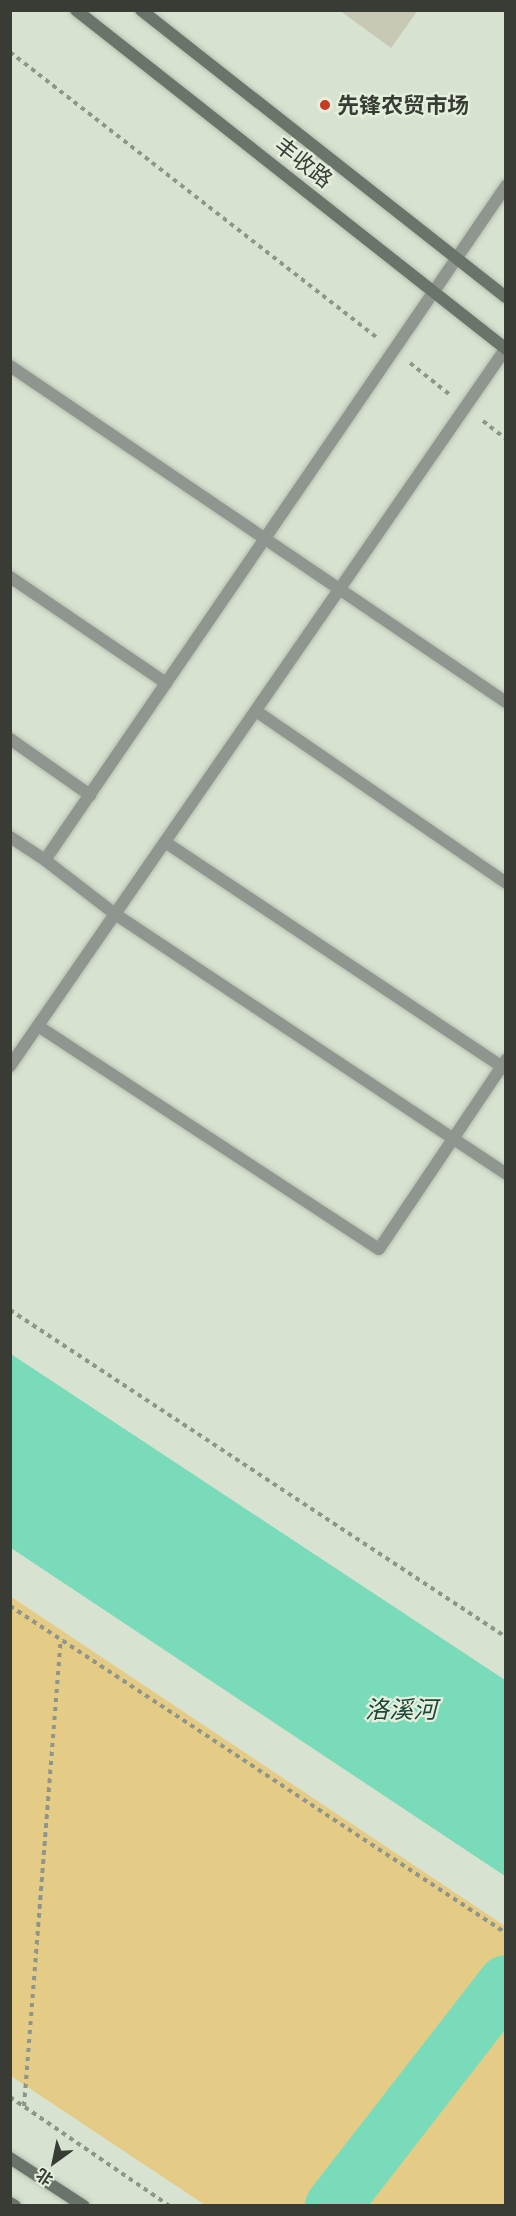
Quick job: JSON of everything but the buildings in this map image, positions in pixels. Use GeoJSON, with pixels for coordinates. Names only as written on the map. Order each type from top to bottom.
{"type":"FeatureCollection","features":[{"type":"Feature","properties":{"kind":"main road","name":"丰收路"},"geometry":{"type":"LineString","coordinates":[[76,10],[434,290],[505,349]]}},
{"type":"Feature","properties":{"kind":"main road","name":"丰收路"},"geometry":{"type":"LineString","coordinates":[[141,10],[506,297]]}},
{"type":"Feature","properties":{"kind":"main road"},"geometry":{"type":"LineString","coordinates":[[10,2158],[84,2205]]}},
{"type":"Feature","properties":{"kind":"main road"},"geometry":{"type":"LineString","coordinates":[[10,2203],[15,2205]]}},
{"type":"Feature","properties":{"kind":"street"},"geometry":{"type":"LineString","coordinates":[[45,860],[506,186]]}},
{"type":"Feature","properties":{"kind":"street"},"geometry":{"type":"LineString","coordinates":[[10,1066],[505,349]]}},
{"type":"Feature","properties":{"kind":"street"},"geometry":{"type":"LineString","coordinates":[[10,366],[341,586],[506,702]]}},
{"type":"Feature","properties":{"kind":"street"},"geometry":{"type":"LineString","coordinates":[[10,577],[166,683]]}},
{"type":"Feature","properties":{"kind":"street"},"geometry":{"type":"LineString","coordinates":[[256,711],[506,883]]}},
{"type":"Feature","properties":{"kind":"street"},"geometry":{"type":"LineString","coordinates":[[10,740],[90,795]]}},
{"type":"Feature","properties":{"kind":"street"},"geometry":{"type":"LineString","coordinates":[[10,837],[45,860],[115,914],[506,1174]]}},
{"type":"Feature","properties":{"kind":"street"},"geometry":{"type":"LineString","coordinates":[[38,1026],[379,1249],[504,1065],[165,842]]}},
{"type":"Feature","properties":{"kind":"path"},"geometry":{"type":"LineString","coordinates":[[10,52],[506,439]]}},
{"type":"Feature","properties":{"kind":"path"},"geometry":{"type":"LineString","coordinates":[[10,1310],[506,1637]]}},
{"type":"Feature","properties":{"kind":"path"},"geometry":{"type":"LineString","coordinates":[[10,1606],[506,1932]]}},
{"type":"Feature","properties":{"kind":"path"},"geometry":{"type":"LineString","coordinates":[[24,2106],[61,1639]]}},
{"type":"Feature","properties":{"kind":"path"},"geometry":{"type":"LineString","coordinates":[[10,2097],[170,2205]]}},
{"type":"Feature","properties":{"kind":"shaded area"},"geometry":{"type":"Polygon","coordinates":[[[10,1596],[505,1926],[505,2205],[205,2205],[11,2076],[10,1596]]]}},
{"type":"Feature","properties":{"kind":"water","name":"洛溪河"},"geometry":{"type":"Polygon","coordinates":[[[11,1354],[505,1680],[505,1876],[11,1548],[11,1354]]]}},
{"type":"Feature","properties":{"kind":"waterway"},"geometry":{"type":"LineString","coordinates":[[333,2206],[506,1983]]}},
{"type":"Feature","properties":{"kind":"place","name":"先锋农贸市场"},"geometry":{"type":"Point","coordinates":[325,105]}}]}
